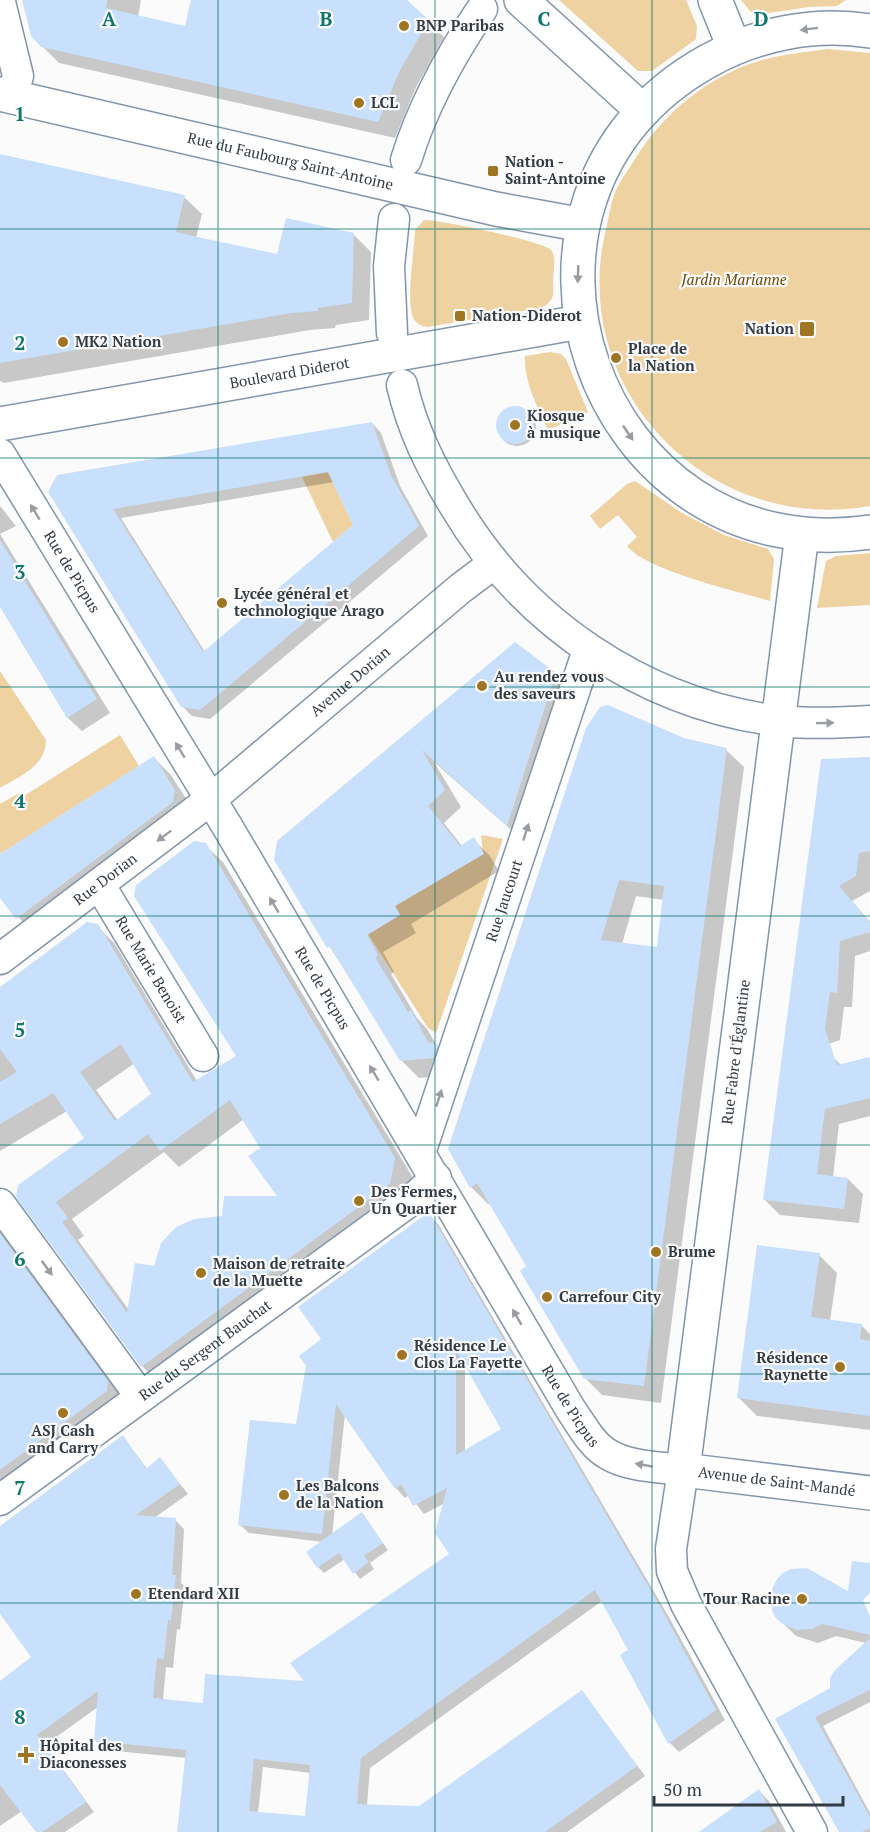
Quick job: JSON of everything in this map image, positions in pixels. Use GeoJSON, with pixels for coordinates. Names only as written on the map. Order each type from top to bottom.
{"type":"FeatureCollection","features":[{"type":"Feature","properties":{"kind":"main road"},"geometry":{"type":"LineString","coordinates":[[521,0],[643,111]]}},
{"type":"Feature","properties":{"kind":"main road"},"geometry":{"type":"LineString","coordinates":[[714,0],[734,47]]}},
{"type":"Feature","properties":{"kind":"main road"},"geometry":{"type":"LineString","coordinates":[[870,31],[822,28],[783,33],[734,47],[685,74],[643,111],[622,137],[597,183],[584,225],[577,274],[580,322],[591,365],[609,406],[634,442],[662,471],[692,495],[727,514],[764,527],[802,534],[846,536],[870,532]]}},
{"type":"Feature","properties":{"kind":"main road","name":"Rue du Faubourg Saint-Antoine"},"geometry":{"type":"LineString","coordinates":[[6,96],[484,206],[584,225]]}},
{"type":"Feature","properties":{"kind":"main road","name":"Boulevard Diderot"},"geometry":{"type":"LineString","coordinates":[[0,424],[580,322]]}},
{"type":"Feature","properties":{"kind":"main road","name":"Rue Fabre d'Églantine"},"geometry":{"type":"LineString","coordinates":[[683,1470],[802,534]]}},
{"type":"Feature","properties":{"kind":"main road","name":"Avenue de Saint-Mandé"},"geometry":{"type":"LineString","coordinates":[[683,1470],[870,1493]]}},
{"type":"Feature","properties":{"kind":"street"},"geometry":{"type":"LineString","coordinates":[[0,2],[18,76],[6,96]]}},
{"type":"Feature","properties":{"kind":"street"},"geometry":{"type":"LineString","coordinates":[[406,160],[416,128],[446,64],[482,9]]}},
{"type":"Feature","properties":{"kind":"street"},"geometry":{"type":"LineString","coordinates":[[392,333],[389,266],[394,219]]}},
{"type":"Feature","properties":{"kind":"street"},"geometry":{"type":"LineString","coordinates":[[402,385],[426,459],[476,542],[493,564],[530,603],[588,650],[633,676],[681,697],[740,714],[779,721],[870,722]]}},
{"type":"Feature","properties":{"kind":"street","name":"Rue de Picpus"},"geometry":{"type":"LineString","coordinates":[[0,454],[436,1178],[571,1410],[606,1454],[639,1465],[683,1470]]}},
{"type":"Feature","properties":{"kind":"street","name":"Avenue Dorian"},"geometry":{"type":"LineString","coordinates":[[210,800],[461,588],[493,564]]}},
{"type":"Feature","properties":{"kind":"street","name":"Rue Jaucourt"},"geometry":{"type":"LineString","coordinates":[[420,1153],[588,650]]}},
{"type":"Feature","properties":{"kind":"street","name":"Rue Dorian"},"geometry":{"type":"LineString","coordinates":[[0,959],[210,800]]}},
{"type":"Feature","properties":{"kind":"street","name":"Rue Marie Benoist"},"geometry":{"type":"LineString","coordinates":[[99,884],[203,1056]]}},
{"type":"Feature","properties":{"kind":"street","name":"Rue du Sergent Bauchat"},"geometry":{"type":"LineString","coordinates":[[0,1500],[405,1204],[436,1178]]}},
{"type":"Feature","properties":{"kind":"street"},"geometry":{"type":"LineString","coordinates":[[0,1204],[141,1397]]}},
{"type":"Feature","properties":{"kind":"street","name":"Rue Fabre d'Églantine"},"geometry":{"type":"LineString","coordinates":[[683,1470],[671,1549],[672,1571],[686,1604],[812,1832]]}},
{"type":"Feature","properties":{"kind":"green space"},"geometry":{"type":"Polygon","coordinates":[[[559,0],[686,0],[697,26],[696,39],[652,71],[638,71],[559,0]]]}},
{"type":"Feature","properties":{"kind":"green space"},"geometry":{"type":"Polygon","coordinates":[[[741,0],[846,0],[837,6],[809,7],[756,15],[741,0]]]}},
{"type":"Feature","properties":{"kind":"green space","name":"Jardin Marianne"},"geometry":{"type":"Polygon","coordinates":[[[828,49],[870,53],[870,506],[811,509],[755,498],[705,474],[663,439],[630,395],[608,344],[600,288],[606,229],[616,190],[645,144],[669,116],[711,83],[744,66],[775,57],[828,49]]]}},
{"type":"Feature","properties":{"kind":"green space"},"geometry":{"type":"Polygon","coordinates":[[[424,220],[490,232],[544,246],[551,250],[554,265],[551,300],[541,308],[427,327],[421,325],[415,321],[410,303],[415,230],[424,220]]]}},
{"type":"Feature","properties":{"kind":"green space"},"geometry":{"type":"Polygon","coordinates":[[[550,352],[561,354],[566,359],[588,412],[548,430],[529,385],[525,356],[550,352]]]}},
{"type":"Feature","properties":{"kind":"green space"},"geometry":{"type":"Polygon","coordinates":[[[328,472],[353,525],[333,542],[302,477],[328,472]]]}},
{"type":"Feature","properties":{"kind":"green space"},"geometry":{"type":"Polygon","coordinates":[[[635,481],[682,513],[724,535],[768,549],[774,559],[770,601],[694,579],[653,564],[627,546],[637,537],[618,515],[600,529],[590,516],[627,484],[635,481]]]}},
{"type":"Feature","properties":{"kind":"green space"},"geometry":{"type":"Polygon","coordinates":[[[870,553],[870,605],[817,608],[826,561],[836,556],[870,553]]]}},
{"type":"Feature","properties":{"kind":"green space"},"geometry":{"type":"Polygon","coordinates":[[[0,671],[46,740],[42,757],[37,763],[0,788],[0,671]]]}},
{"type":"Feature","properties":{"kind":"green space"},"geometry":{"type":"Polygon","coordinates":[[[120,735],[139,766],[0,854],[0,804],[21,792],[24,796],[120,735]]]}},
{"type":"Feature","properties":{"kind":"green space"},"geometry":{"type":"Polygon","coordinates":[[[481,835],[503,839],[436,1033],[428,1028],[368,934],[400,915],[395,906],[483,854],[481,835]]]}},
{"type":"Feature","properties":{"kind":"building"},"geometry":{"type":"Polygon","coordinates":[[[22,0],[107,0],[106,8],[185,26],[191,0],[407,0],[429,20],[400,70],[378,122],[41,47],[31,36],[22,0]]]}},
{"type":"Feature","properties":{"kind":"building"},"geometry":{"type":"Polygon","coordinates":[[[0,154],[185,195],[176,232],[202,238],[277,254],[286,218],[354,233],[352,303],[318,308],[318,311],[292,313],[0,363],[0,154]]]}},
{"type":"Feature","properties":{"kind":"building","name":"Kiosque à musique"},"geometry":{"type":"Polygon","coordinates":[[[515,406],[528,412],[534,425],[528,438],[515,444],[502,438],[496,425],[502,412],[515,406]]]}},
{"type":"Feature","properties":{"kind":"building","name":"Lycée général et technologique Arago"},"geometry":{"type":"Polygon","coordinates":[[[372,422],[391,475],[419,526],[200,710],[181,707],[48,492],[57,475],[372,422]],[[328,472],[113,509],[203,652],[353,525],[328,472]]]}},
{"type":"Feature","properties":{"kind":"building"},"geometry":{"type":"Polygon","coordinates":[[[0,540],[97,699],[67,718],[0,607],[0,540]]]}},
{"type":"Feature","properties":{"kind":"building"},"geometry":{"type":"Polygon","coordinates":[[[515,642],[556,673],[507,826],[422,750],[445,790],[428,806],[460,846],[474,837],[484,854],[395,906],[400,915],[367,935],[378,955],[375,957],[408,1012],[411,1010],[428,1042],[438,1045],[433,1058],[400,1061],[330,946],[327,948],[274,860],[277,841],[515,642]]]}},
{"type":"Feature","properties":{"kind":"building"},"geometry":{"type":"Polygon","coordinates":[[[608,705],[684,738],[727,748],[644,1386],[584,1379],[520,1271],[526,1266],[477,1183],[470,1188],[448,1149],[586,728],[600,707],[608,705]],[[619,880],[601,940],[657,947],[664,886],[619,880]]]}},
{"type":"Feature","properties":{"kind":"building"},"geometry":{"type":"Polygon","coordinates":[[[154,756],[175,790],[173,802],[16,919],[0,898],[0,854],[154,756]]]}},
{"type":"Feature","properties":{"kind":"building"},"geometry":{"type":"Polygon","coordinates":[[[870,757],[870,851],[859,853],[856,876],[839,886],[870,923],[870,932],[840,941],[837,993],[830,992],[825,1029],[837,1065],[870,1057],[870,1098],[825,1109],[817,1174],[848,1178],[844,1209],[763,1200],[821,759],[870,757]]]}},
{"type":"Feature","properties":{"kind":"building"},"geometry":{"type":"Polygon","coordinates":[[[194,841],[206,843],[395,1158],[390,1184],[141,1367],[16,1197],[18,1185],[84,1138],[53,1093],[0,1124],[0,1082],[17,1072],[0,1049],[0,987],[87,922],[98,924],[193,1082],[236,1056],[134,896],[136,885],[194,841]],[[121,1044],[80,1072],[115,1121],[151,1094],[121,1044]],[[230,1100],[160,1151],[148,1134],[56,1202],[68,1218],[62,1222],[127,1313],[135,1263],[154,1266],[161,1243],[176,1227],[194,1219],[222,1216],[224,1196],[277,1196],[248,1156],[260,1148],[230,1100]]]}},
{"type":"Feature","properties":{"kind":"building"},"geometry":{"type":"Polygon","coordinates":[[[429,1212],[661,1608],[716,1710],[668,1744],[620,1655],[628,1650],[595,1590],[361,1758],[357,1804],[419,1806],[582,1690],[637,1766],[545,1832],[177,1832],[186,1750],[94,1741],[98,1691],[37,1735],[86,1802],[42,1832],[36,1832],[0,1785],[0,1681],[31,1657],[0,1614],[0,1526],[123,1435],[146,1469],[160,1457],[180,1484],[136,1515],[176,1518],[172,1575],[176,1575],[171,1621],[168,1620],[164,1659],[157,1658],[153,1698],[203,1703],[205,1674],[304,1681],[290,1663],[449,1554],[435,1533],[447,1488],[413,1506],[401,1484],[395,1489],[336,1404],[322,1534],[238,1525],[250,1420],[296,1424],[306,1366],[299,1356],[321,1339],[298,1307],[429,1212]],[[456,1350],[456,1455],[501,1429],[456,1350]],[[254,1759],[249,1811],[305,1816],[310,1765],[254,1759]]]}},
{"type":"Feature","properties":{"kind":"building"},"geometry":{"type":"Polygon","coordinates":[[[0,1234],[108,1381],[107,1391],[0,1470],[0,1234]]]}},
{"type":"Feature","properties":{"kind":"building"},"geometry":{"type":"Polygon","coordinates":[[[757,1245],[820,1253],[811,1317],[862,1324],[860,1339],[870,1341],[870,1416],[737,1398],[757,1245]]]}},
{"type":"Feature","properties":{"kind":"building"},"geometry":{"type":"Polygon","coordinates":[[[362,1512],[383,1543],[364,1556],[369,1562],[353,1574],[339,1553],[317,1568],[306,1552],[362,1512]]]}},
{"type":"Feature","properties":{"kind":"building"},"geometry":{"type":"Polygon","coordinates":[[[852,1561],[870,1563],[870,1593],[863,1600],[870,1617],[870,1635],[822,1624],[812,1629],[796,1630],[781,1623],[775,1617],[770,1594],[777,1579],[783,1573],[791,1569],[807,1568],[848,1591],[852,1561]]]}},
{"type":"Feature","properties":{"kind":"building"},"geometry":{"type":"Polygon","coordinates":[[[870,1638],[870,1690],[815,1717],[870,1817],[870,1828],[862,1832],[839,1832],[775,1719],[830,1688],[830,1678],[835,1670],[870,1638]]]}},
{"type":"Feature","properties":{"kind":"building"},"geometry":{"type":"Polygon","coordinates":[[[759,1789],[777,1822],[760,1832],[699,1832],[759,1789]]]}},
{"type":"Feature","properties":{"kind":"place","name":"BNP Paribas"},"geometry":{"type":"Point","coordinates":[404,26]}},
{"type":"Feature","properties":{"kind":"place","name":"LCL"},"geometry":{"type":"Point","coordinates":[359,103]}},
{"type":"Feature","properties":{"kind":"place","name":"Nation - Saint-Antoine"},"geometry":{"type":"Point","coordinates":[493,171]}},
{"type":"Feature","properties":{"kind":"place","name":"Nation-Diderot"},"geometry":{"type":"Point","coordinates":[460,316]}},
{"type":"Feature","properties":{"kind":"place","name":"Nation"},"geometry":{"type":"Point","coordinates":[807,329]}},
{"type":"Feature","properties":{"kind":"place","name":"MK2 Nation"},"geometry":{"type":"Point","coordinates":[63,342]}},
{"type":"Feature","properties":{"kind":"place","name":"Place de la Nation"},"geometry":{"type":"Point","coordinates":[616,358]}},
{"type":"Feature","properties":{"kind":"place","name":"Kiosque à musique"},"geometry":{"type":"Point","coordinates":[515,425]}},
{"type":"Feature","properties":{"kind":"place","name":"Lycée général et technologique Arago"},"geometry":{"type":"Point","coordinates":[222,603]}},
{"type":"Feature","properties":{"kind":"place","name":"Au rendez vous des saveurs"},"geometry":{"type":"Point","coordinates":[482,686]}},
{"type":"Feature","properties":{"kind":"place","name":"Des Fermes, Un Quartier"},"geometry":{"type":"Point","coordinates":[359,1201]}},
{"type":"Feature","properties":{"kind":"place","name":"Brume"},"geometry":{"type":"Point","coordinates":[656,1252]}},
{"type":"Feature","properties":{"kind":"place","name":"Maison de retraite de la Muette"},"geometry":{"type":"Point","coordinates":[201,1273]}},
{"type":"Feature","properties":{"kind":"place","name":"Carrefour City"},"geometry":{"type":"Point","coordinates":[547,1297]}},
{"type":"Feature","properties":{"kind":"place","name":"Résidence Le Clos La Fayette"},"geometry":{"type":"Point","coordinates":[402,1355]}},
{"type":"Feature","properties":{"kind":"place","name":"Résidence Raynette"},"geometry":{"type":"Point","coordinates":[840,1367]}},
{"type":"Feature","properties":{"kind":"place","name":"ASJ Cash and Carry"},"geometry":{"type":"Point","coordinates":[63,1413]}},
{"type":"Feature","properties":{"kind":"place","name":"Les Balcons de la Nation"},"geometry":{"type":"Point","coordinates":[284,1495]}},
{"type":"Feature","properties":{"kind":"place","name":"Etendard XII"},"geometry":{"type":"Point","coordinates":[136,1594]}},
{"type":"Feature","properties":{"kind":"place","name":"Tour Racine"},"geometry":{"type":"Point","coordinates":[802,1599]}},
{"type":"Feature","properties":{"kind":"place","name":"Hôpital des Diaconesses"},"geometry":{"type":"Point","coordinates":[26,1755]}}]}
